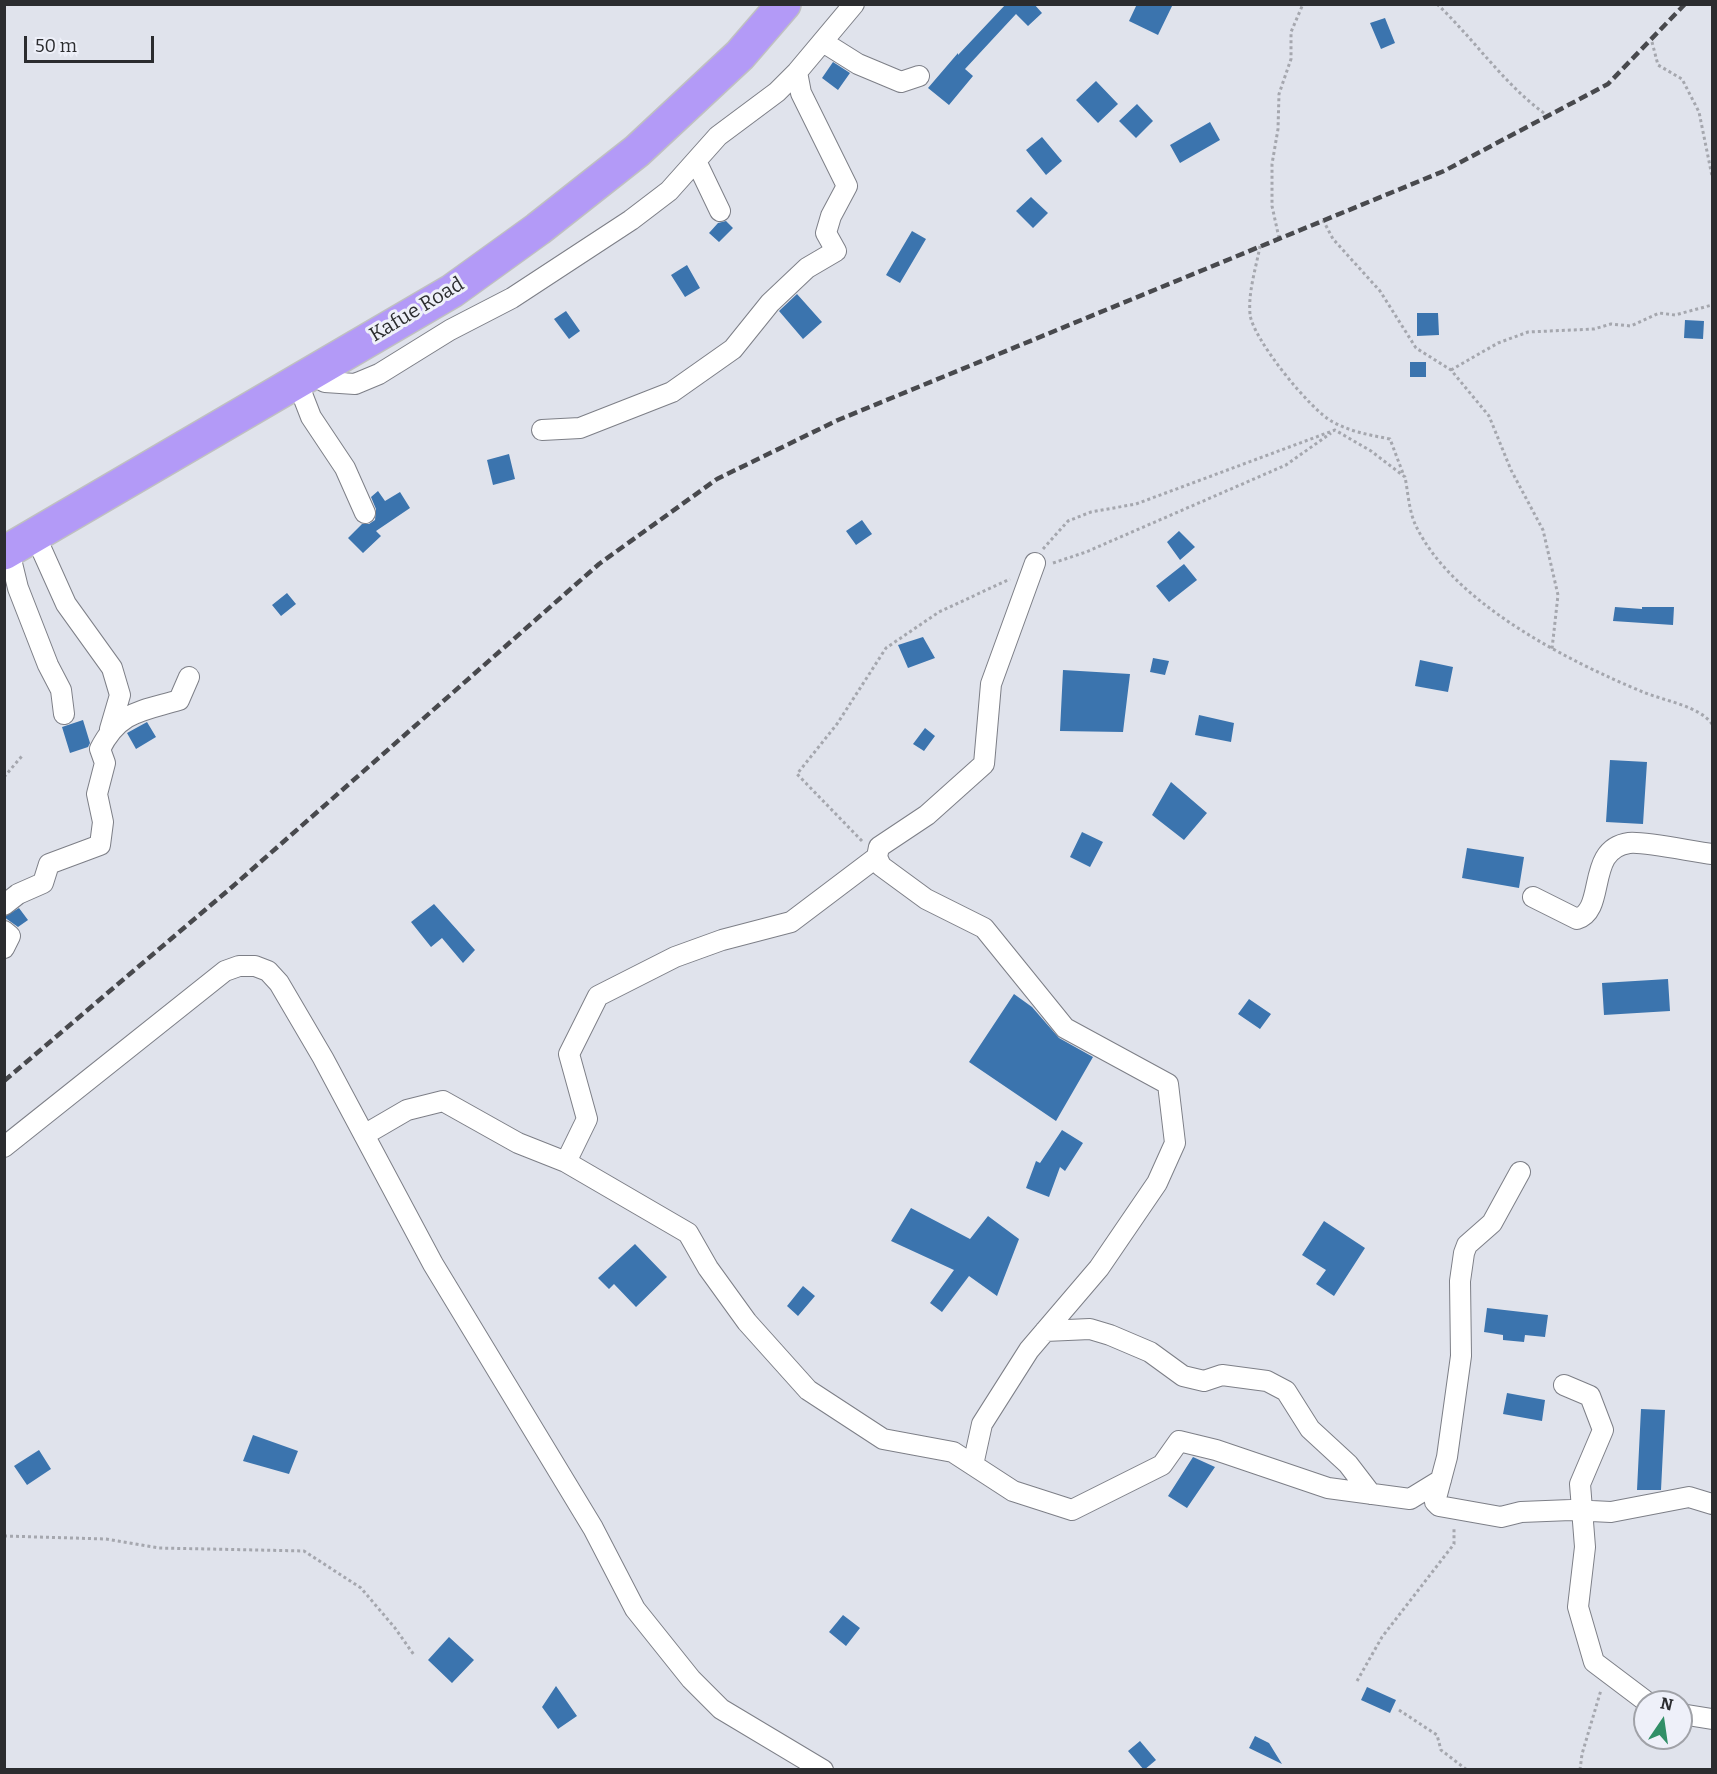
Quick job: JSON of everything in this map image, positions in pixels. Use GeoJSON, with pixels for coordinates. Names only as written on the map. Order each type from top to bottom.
{"type":"FeatureCollection","features":[{"type":"Feature","properties":{"kind":"highway","name":"Kafue Road"},"geometry":{"type":"LineString","coordinates":[[16,546],[452,291],[538,229],[637,151],[740,55],[784,4]]}},
{"type":"Feature","properties":{"kind":"street"},"geometry":{"type":"LineString","coordinates":[[364,513],[345,468],[311,417],[303,378],[355,384],[379,374],[450,330],[512,298],[631,220],[669,191],[718,136],[777,92],[854,4]]}},
{"type":"Feature","properties":{"kind":"street"},"geometry":{"type":"LineString","coordinates":[[823,42],[858,64],[901,82],[919,76]]}},
{"type":"Feature","properties":{"kind":"street"},"geometry":{"type":"LineString","coordinates":[[542,430],[580,428],[672,393],[733,349],[770,303],[807,268],[836,251],[826,233],[831,216],[847,186],[801,93],[796,72]]}},
{"type":"Feature","properties":{"kind":"street"},"geometry":{"type":"LineString","coordinates":[[696,161],[720,211]]}},
{"type":"Feature","properties":{"kind":"street"},"geometry":{"type":"LineString","coordinates":[[16,546],[18,588],[48,664],[61,690],[64,714]]}},
{"type":"Feature","properties":{"kind":"street"},"geometry":{"type":"LineString","coordinates":[[4,905],[18,894],[43,883],[49,864],[100,845],[103,822],[97,794],[105,763],[100,749],[110,729],[120,695],[112,668],[66,604],[16,546]]}},
{"type":"Feature","properties":{"kind":"street"},"geometry":{"type":"LineString","coordinates":[[973,1465],[982,1424],[1029,1350],[1099,1268],[1157,1183],[1175,1143],[1168,1084],[1065,1028],[984,928],[926,899],[881,866],[878,857],[879,847],[927,815],[984,764],[991,684],[1035,563]]}},
{"type":"Feature","properties":{"kind":"street"},"geometry":{"type":"LineString","coordinates":[[110,729],[126,717],[179,700],[189,677]]}},
{"type":"Feature","properties":{"kind":"street"},"geometry":{"type":"LineString","coordinates":[[1533,897],[1577,919],[1584,917],[1590,909],[1603,860],[1613,849],[1629,843],[1713,854]]}},
{"type":"Feature","properties":{"kind":"street"},"geometry":{"type":"LineString","coordinates":[[566,1162],[587,1119],[569,1053],[598,996],[675,957],[722,940],[791,922],[878,857]]}},
{"type":"Feature","properties":{"kind":"street"},"geometry":{"type":"LineString","coordinates":[[4,931],[10,936],[4,948]]}},
{"type":"Feature","properties":{"kind":"street"},"geometry":{"type":"LineString","coordinates":[[4,1147],[193,994],[225,971],[239,966],[255,966],[268,971],[279,983],[433,1264],[593,1528],[635,1609],[691,1678],[720,1709],[823,1770]]}},
{"type":"Feature","properties":{"kind":"street"},"geometry":{"type":"LineString","coordinates":[[364,1135],[407,1110],[443,1101],[518,1143],[566,1162],[688,1233],[708,1268],[747,1322],[808,1390],[883,1439],[953,1452],[1013,1491],[1072,1510],[1162,1465],[1179,1441],[1216,1450],[1328,1488],[1410,1499],[1441,1480]]}},
{"type":"Feature","properties":{"kind":"street"},"geometry":{"type":"LineString","coordinates":[[1520,1172],[1492,1223],[1467,1245],[1464,1252],[1460,1281],[1461,1356],[1447,1457],[1435,1502],[1501,1517],[1521,1512],[1571,1510],[1611,1512],[1689,1497],[1713,1504]]}},
{"type":"Feature","properties":{"kind":"street"},"geometry":{"type":"LineString","coordinates":[[1046,1330],[1090,1329],[1110,1335],[1150,1352],[1184,1376],[1204,1381],[1222,1375],[1247,1376],[1267,1381],[1286,1391],[1310,1429],[1348,1464],[1371,1494]]}},
{"type":"Feature","properties":{"kind":"street"},"geometry":{"type":"LineString","coordinates":[[1564,1385],[1590,1396],[1603,1430],[1580,1484],[1585,1546],[1578,1607],[1594,1662],[1633,1692]]}},
{"type":"Feature","properties":{"kind":"street"},"geometry":{"type":"LineString","coordinates":[[1693,1716],[1713,1719]]}},
{"type":"Feature","properties":{"kind":"path"},"geometry":{"type":"LineString","coordinates":[[1279,238],[1272,206],[1272,164],[1278,129],[1279,94],[1291,59],[1291,32],[1303,4]]}},
{"type":"Feature","properties":{"kind":"path"},"geometry":{"type":"LineString","coordinates":[[1437,4],[1462,28],[1527,102],[1548,116]]}},
{"type":"Feature","properties":{"kind":"path"},"geometry":{"type":"LineString","coordinates":[[1652,42],[1658,65],[1682,79],[1699,112],[1713,176]]}},
{"type":"Feature","properties":{"kind":"path"},"geometry":{"type":"LineString","coordinates":[[1323,220],[1333,239],[1380,291],[1416,348],[1451,370],[1489,416],[1511,470],[1543,530],[1558,595],[1552,649]]}},
{"type":"Feature","properties":{"kind":"path"},"geometry":{"type":"LineString","coordinates":[[1260,246],[1250,316],[1271,356],[1297,390],[1330,421],[1353,431],[1390,439],[1405,477],[1415,525],[1450,574],[1508,620],[1552,649],[1607,677],[1706,715],[1713,724]]}},
{"type":"Feature","properties":{"kind":"path"},"geometry":{"type":"LineString","coordinates":[[1451,370],[1498,343],[1528,332],[1584,330],[1611,324],[1631,326],[1659,313],[1675,315],[1713,305]]}},
{"type":"Feature","properties":{"kind":"path"},"geometry":{"type":"LineString","coordinates":[[1035,563],[1042,550],[1068,521],[1091,512],[1136,504],[1335,430],[1371,451],[1405,477]]}},
{"type":"Feature","properties":{"kind":"path"},"geometry":{"type":"LineString","coordinates":[[4,777],[22,756]]}},
{"type":"Feature","properties":{"kind":"path"},"geometry":{"type":"LineString","coordinates":[[1357,1681],[1377,1644],[1454,1544],[1454,1507]]}},
{"type":"Feature","properties":{"kind":"path"},"geometry":{"type":"LineString","coordinates":[[4,1536],[106,1539],[159,1548],[304,1551],[361,1588],[395,1628],[414,1655]]}},
{"type":"Feature","properties":{"kind":"path"},"geometry":{"type":"LineString","coordinates":[[1580,1770],[1582,1754],[1595,1715],[1605,1671]]}},
{"type":"Feature","properties":{"kind":"path"},"geometry":{"type":"LineString","coordinates":[[1399,1710],[1437,1735],[1440,1750],[1467,1770]]}},
{"type":"Feature","properties":{"kind":"building"},"geometry":{"type":"Polygon","coordinates":[[[1006,4],[1034,4],[1042,13],[1028,26],[1016,14],[965,69],[973,76],[949,105],[928,88],[958,53],[958,55],[1006,4]]]}},
{"type":"Feature","properties":{"kind":"building"},"geometry":{"type":"Polygon","coordinates":[[[1137,4],[1173,4],[1158,35],[1129,21],[1137,4]]]}},
{"type":"Feature","properties":{"kind":"building"},"geometry":{"type":"Polygon","coordinates":[[[1385,18],[1395,43],[1381,49],[1370,23],[1385,18]]]}},
{"type":"Feature","properties":{"kind":"building"},"geometry":{"type":"Polygon","coordinates":[[[833,62],[850,73],[838,90],[822,78],[833,62]]]}},
{"type":"Feature","properties":{"kind":"building"},"geometry":{"type":"Polygon","coordinates":[[[1096,81],[1118,104],[1098,123],[1076,100],[1096,81]]]}},
{"type":"Feature","properties":{"kind":"building"},"geometry":{"type":"Polygon","coordinates":[[[1137,104],[1153,121],[1136,138],[1119,121],[1137,104]]]}},
{"type":"Feature","properties":{"kind":"building"},"geometry":{"type":"Polygon","coordinates":[[[1210,122],[1220,140],[1180,163],[1170,145],[1210,122]]]}},
{"type":"Feature","properties":{"kind":"building"},"geometry":{"type":"Polygon","coordinates":[[[1042,137],[1062,161],[1046,175],[1026,150],[1042,137]]]}},
{"type":"Feature","properties":{"kind":"building"},"geometry":{"type":"Polygon","coordinates":[[[1031,197],[1048,213],[1033,228],[1016,211],[1031,197]]]}},
{"type":"Feature","properties":{"kind":"building"},"geometry":{"type":"Polygon","coordinates":[[[726,221],[733,228],[719,242],[709,233],[718,223],[726,221]]]}},
{"type":"Feature","properties":{"kind":"building"},"geometry":{"type":"Polygon","coordinates":[[[912,231],[926,239],[900,283],[886,275],[912,231]]]}},
{"type":"Feature","properties":{"kind":"building"},"geometry":{"type":"Polygon","coordinates":[[[687,265],[700,288],[685,297],[671,275],[687,265]]]}},
{"type":"Feature","properties":{"kind":"building"},"geometry":{"type":"Polygon","coordinates":[[[797,294],[822,322],[803,339],[779,311],[797,294]]]}},
{"type":"Feature","properties":{"kind":"building"},"geometry":{"type":"Polygon","coordinates":[[[566,311],[580,331],[569,339],[554,319],[566,311]]]}},
{"type":"Feature","properties":{"kind":"building"},"geometry":{"type":"Polygon","coordinates":[[[1417,313],[1438,313],[1439,335],[1417,336],[1417,313]]]}},
{"type":"Feature","properties":{"kind":"building"},"geometry":{"type":"Polygon","coordinates":[[[1685,320],[1704,321],[1703,339],[1684,338],[1685,320]]]}},
{"type":"Feature","properties":{"kind":"building"},"geometry":{"type":"Polygon","coordinates":[[[1410,362],[1426,362],[1426,377],[1410,377],[1410,362]]]}},
{"type":"Feature","properties":{"kind":"building"},"geometry":{"type":"Polygon","coordinates":[[[509,454],[515,479],[493,485],[487,460],[509,454]]]}},
{"type":"Feature","properties":{"kind":"building"},"geometry":{"type":"Polygon","coordinates":[[[378,491],[385,501],[400,492],[410,508],[376,531],[381,536],[363,553],[348,538],[362,524],[369,524],[375,520],[376,509],[371,497],[378,491]]]}},
{"type":"Feature","properties":{"kind":"building"},"geometry":{"type":"Polygon","coordinates":[[[862,520],[872,534],[856,545],[846,531],[862,520]]]}},
{"type":"Feature","properties":{"kind":"building"},"geometry":{"type":"Polygon","coordinates":[[[1179,531],[1195,547],[1180,560],[1167,542],[1179,531]]]}},
{"type":"Feature","properties":{"kind":"building"},"geometry":{"type":"Polygon","coordinates":[[[1184,564],[1197,580],[1169,602],[1156,586],[1184,564]]]}},
{"type":"Feature","properties":{"kind":"building"},"geometry":{"type":"Polygon","coordinates":[[[287,593],[296,604],[281,616],[272,605],[287,593]]]}},
{"type":"Feature","properties":{"kind":"building"},"geometry":{"type":"Polygon","coordinates":[[[1615,607],[1642,609],[1642,607],[1674,607],[1673,625],[1613,621],[1615,607]]]}},
{"type":"Feature","properties":{"kind":"building"},"geometry":{"type":"Polygon","coordinates":[[[923,637],[935,658],[908,668],[898,645],[923,637]]]}},
{"type":"Feature","properties":{"kind":"building"},"geometry":{"type":"Polygon","coordinates":[[[1153,658],[1169,661],[1165,675],[1150,672],[1153,658]]]}},
{"type":"Feature","properties":{"kind":"building"},"geometry":{"type":"Polygon","coordinates":[[[1420,660],[1453,667],[1448,692],[1415,686],[1420,660]]]}},
{"type":"Feature","properties":{"kind":"building"},"geometry":{"type":"Polygon","coordinates":[[[1063,670],[1130,674],[1123,732],[1060,731],[1063,670]]]}},
{"type":"Feature","properties":{"kind":"building"},"geometry":{"type":"Polygon","coordinates":[[[1199,715],[1234,723],[1231,742],[1195,735],[1199,715]]]}},
{"type":"Feature","properties":{"kind":"building"},"geometry":{"type":"Polygon","coordinates":[[[83,720],[90,743],[88,747],[70,753],[62,727],[83,720]]]}},
{"type":"Feature","properties":{"kind":"building"},"geometry":{"type":"Polygon","coordinates":[[[147,722],[156,737],[136,749],[127,733],[147,722]]]}},
{"type":"Feature","properties":{"kind":"building"},"geometry":{"type":"Polygon","coordinates":[[[925,728],[935,736],[924,751],[913,744],[925,728]]]}},
{"type":"Feature","properties":{"kind":"building"},"geometry":{"type":"Polygon","coordinates":[[[1610,760],[1647,762],[1643,824],[1606,822],[1610,760]]]}},
{"type":"Feature","properties":{"kind":"building"},"geometry":{"type":"Polygon","coordinates":[[[1171,782],[1207,813],[1184,840],[1152,815],[1171,782]]]}},
{"type":"Feature","properties":{"kind":"building"},"geometry":{"type":"Polygon","coordinates":[[[1082,832],[1103,842],[1090,867],[1070,857],[1082,832]]]}},
{"type":"Feature","properties":{"kind":"building"},"geometry":{"type":"Polygon","coordinates":[[[1467,848],[1524,857],[1519,888],[1462,878],[1467,848]]]}},
{"type":"Feature","properties":{"kind":"building"},"geometry":{"type":"Polygon","coordinates":[[[434,904],[475,950],[463,963],[442,938],[431,947],[411,922],[434,904]]]}},
{"type":"Feature","properties":{"kind":"building"},"geometry":{"type":"Polygon","coordinates":[[[19,908],[28,920],[18,927],[4,917],[19,908]]]}},
{"type":"Feature","properties":{"kind":"building"},"geometry":{"type":"Polygon","coordinates":[[[1668,979],[1670,1011],[1604,1015],[1602,983],[1668,979]]]}},
{"type":"Feature","properties":{"kind":"building"},"geometry":{"type":"Polygon","coordinates":[[[1014,994],[1032,1007],[1059,1038],[1093,1057],[1056,1121],[969,1062],[1014,994]]]}},
{"type":"Feature","properties":{"kind":"building"},"geometry":{"type":"Polygon","coordinates":[[[1249,999],[1271,1014],[1260,1029],[1238,1014],[1249,999]]]}},
{"type":"Feature","properties":{"kind":"building"},"geometry":{"type":"Polygon","coordinates":[[[1062,1130],[1083,1143],[1065,1171],[1060,1167],[1049,1197],[1026,1188],[1036,1161],[1040,1163],[1062,1130]]]}},
{"type":"Feature","properties":{"kind":"building"},"geometry":{"type":"Polygon","coordinates":[[[911,1208],[970,1239],[988,1216],[1019,1239],[997,1296],[969,1276],[942,1312],[930,1303],[954,1270],[891,1241],[911,1208]]]}},
{"type":"Feature","properties":{"kind":"building"},"geometry":{"type":"Polygon","coordinates":[[[1324,1221],[1365,1248],[1334,1296],[1316,1284],[1326,1270],[1302,1255],[1324,1221]]]}},
{"type":"Feature","properties":{"kind":"building"},"geometry":{"type":"Polygon","coordinates":[[[635,1244],[667,1277],[636,1307],[614,1284],[609,1289],[598,1278],[635,1244]]]}},
{"type":"Feature","properties":{"kind":"building"},"geometry":{"type":"Polygon","coordinates":[[[803,1286],[815,1296],[798,1316],[787,1306],[803,1286]]]}},
{"type":"Feature","properties":{"kind":"building"},"geometry":{"type":"Polygon","coordinates":[[[1487,1308],[1548,1315],[1545,1337],[1525,1335],[1524,1342],[1503,1340],[1503,1335],[1484,1332],[1487,1308]]]}},
{"type":"Feature","properties":{"kind":"building"},"geometry":{"type":"Polygon","coordinates":[[[1507,1393],[1545,1400],[1542,1421],[1503,1414],[1507,1393]]]}},
{"type":"Feature","properties":{"kind":"building"},"geometry":{"type":"Polygon","coordinates":[[[1641,1409],[1665,1410],[1661,1490],[1637,1490],[1641,1409]]]}},
{"type":"Feature","properties":{"kind":"building"},"geometry":{"type":"Polygon","coordinates":[[[253,1435],[298,1451],[289,1474],[243,1461],[253,1435]]]}},
{"type":"Feature","properties":{"kind":"building"},"geometry":{"type":"Polygon","coordinates":[[[39,1450],[51,1469],[27,1485],[14,1466],[39,1450]]]}},
{"type":"Feature","properties":{"kind":"building"},"geometry":{"type":"Polygon","coordinates":[[[1193,1457],[1215,1467],[1187,1508],[1168,1496],[1193,1457]]]}},
{"type":"Feature","properties":{"kind":"building"},"geometry":{"type":"Polygon","coordinates":[[[843,1615],[860,1628],[846,1646],[829,1632],[843,1615]]]}},
{"type":"Feature","properties":{"kind":"building"},"geometry":{"type":"Polygon","coordinates":[[[449,1637],[474,1660],[452,1683],[428,1660],[449,1637]]]}},
{"type":"Feature","properties":{"kind":"building"},"geometry":{"type":"Polygon","coordinates":[[[556,1686],[577,1716],[558,1729],[542,1707],[556,1686]]]}},
{"type":"Feature","properties":{"kind":"building"},"geometry":{"type":"Polygon","coordinates":[[[1367,1687],[1396,1700],[1390,1713],[1361,1700],[1367,1687]]]}},
{"type":"Feature","properties":{"kind":"building"},"geometry":{"type":"Polygon","coordinates":[[[1255,1736],[1269,1743],[1282,1764],[1249,1748],[1255,1736]]]}},
{"type":"Feature","properties":{"kind":"building"},"geometry":{"type":"Polygon","coordinates":[[[1140,1741],[1156,1760],[1144,1770],[1128,1751],[1140,1741]]]}},
{"type":"Feature","properties":{"kind":"railway"},"geometry":{"type":"LineString","coordinates":[[4,1081],[232,887],[599,564],[717,479],[838,420],[1444,171],[1608,84],[1685,4]]}}]}
